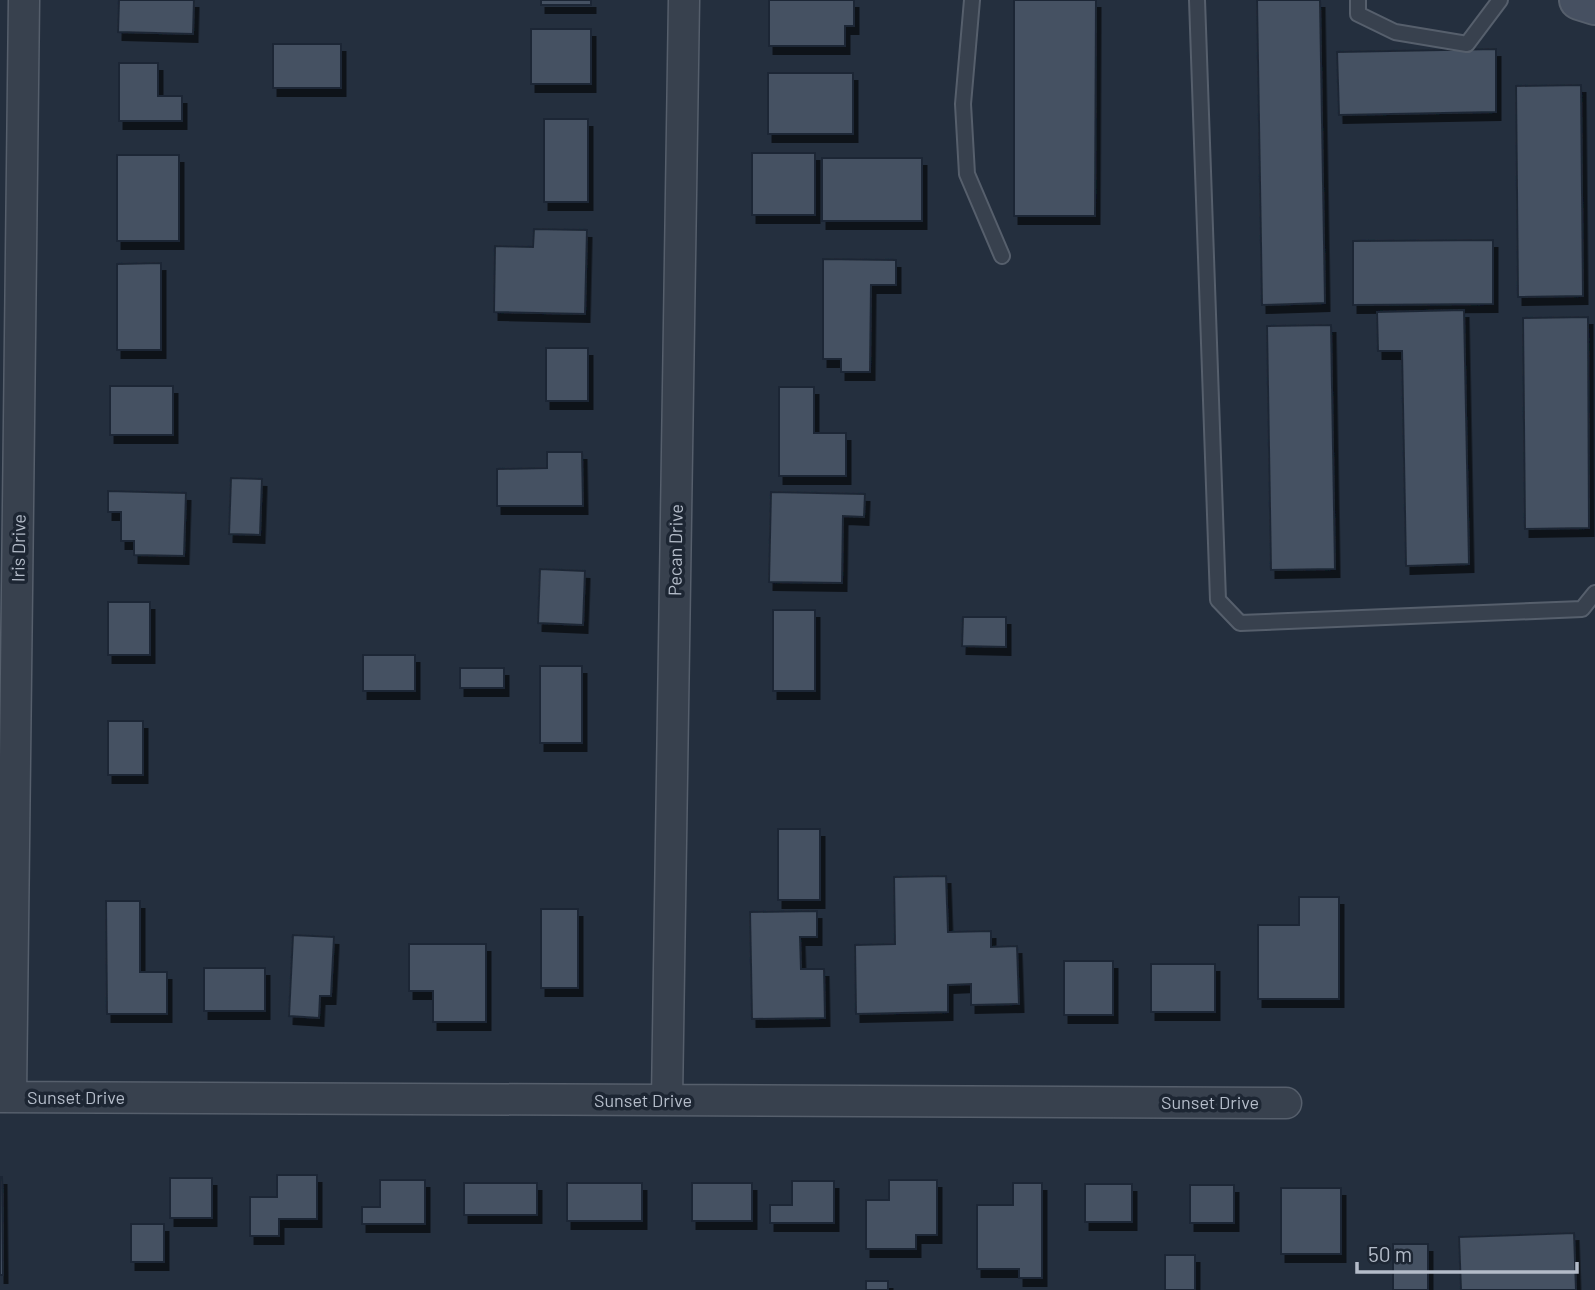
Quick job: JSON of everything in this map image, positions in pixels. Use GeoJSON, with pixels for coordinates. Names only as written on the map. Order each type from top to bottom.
{"type":"FeatureCollection","features":[{"type":"Feature","properties":{"kind":"main road"},"geometry":{"type":"LineString","coordinates":[[1579,0],[1595,5]]}},
{"type":"Feature","properties":{"kind":"street","name":"Iris Drive"},"geometry":{"type":"LineString","coordinates":[[6,1097],[24,0]]}},
{"type":"Feature","properties":{"kind":"street","name":"Pecan Drive"},"geometry":{"type":"LineString","coordinates":[[667,1100],[684,0]]}},
{"type":"Feature","properties":{"kind":"street","name":"Sunset Drive"},"geometry":{"type":"LineString","coordinates":[[6,1097],[1286,1102]]}},
{"type":"Feature","properties":{"kind":"lane"},"geometry":{"type":"LineString","coordinates":[[972,0],[963,104],[967,174],[1002,256]]}},
{"type":"Feature","properties":{"kind":"lane"},"geometry":{"type":"LineString","coordinates":[[1197,0],[1218,600],[1240,623],[1582,609],[1595,593]]}},
{"type":"Feature","properties":{"kind":"lane"},"geometry":{"type":"LineString","coordinates":[[1358,0],[1357,14],[1395,32],[1467,44],[1500,0]]}},
{"type":"Feature","properties":{"kind":"building"},"geometry":{"type":"Polygon","coordinates":[[[119,0],[194,0],[193,34],[118,32],[119,0]]]}},
{"type":"Feature","properties":{"kind":"building"},"geometry":{"type":"Polygon","coordinates":[[[541,0],[591,0],[591,5],[541,5],[541,0]]]}},
{"type":"Feature","properties":{"kind":"building"},"geometry":{"type":"Polygon","coordinates":[[[769,0],[854,0],[854,26],[845,26],[845,46],[769,46],[769,0]]]}},
{"type":"Feature","properties":{"kind":"building"},"geometry":{"type":"Polygon","coordinates":[[[1014,0],[1096,0],[1095,216],[1014,216],[1014,0]]]}},
{"type":"Feature","properties":{"kind":"building"},"geometry":{"type":"Polygon","coordinates":[[[1257,0],[1320,0],[1325,303],[1262,305],[1257,0]]]}},
{"type":"Feature","properties":{"kind":"building"},"geometry":{"type":"Polygon","coordinates":[[[531,29],[591,29],[591,84],[531,84],[531,29]]]}},
{"type":"Feature","properties":{"kind":"building"},"geometry":{"type":"Polygon","coordinates":[[[273,44],[341,44],[341,88],[273,88],[273,44]]]}},
{"type":"Feature","properties":{"kind":"building"},"geometry":{"type":"Polygon","coordinates":[[[1496,49],[1496,112],[1339,115],[1337,52],[1496,49]]]}},
{"type":"Feature","properties":{"kind":"building"},"geometry":{"type":"Polygon","coordinates":[[[119,63],[158,63],[158,96],[182,96],[182,121],[119,121],[119,63]]]}},
{"type":"Feature","properties":{"kind":"building"},"geometry":{"type":"Polygon","coordinates":[[[768,73],[853,73],[853,134],[768,134],[768,73]]]}},
{"type":"Feature","properties":{"kind":"building"},"geometry":{"type":"Polygon","coordinates":[[[1581,85],[1583,296],[1518,297],[1516,86],[1581,85]]]}},
{"type":"Feature","properties":{"kind":"building"},"geometry":{"type":"Polygon","coordinates":[[[544,119],[588,119],[588,202],[544,202],[544,119]]]}},
{"type":"Feature","properties":{"kind":"building"},"geometry":{"type":"Polygon","coordinates":[[[752,153],[815,153],[815,215],[752,215],[752,153]]]}},
{"type":"Feature","properties":{"kind":"building"},"geometry":{"type":"Polygon","coordinates":[[[117,155],[179,155],[179,241],[117,241],[117,155]]]}},
{"type":"Feature","properties":{"kind":"building"},"geometry":{"type":"Polygon","coordinates":[[[822,158],[922,158],[922,221],[822,221],[822,158]]]}},
{"type":"Feature","properties":{"kind":"building"},"geometry":{"type":"Polygon","coordinates":[[[534,229],[587,230],[585,314],[494,312],[495,246],[533,247],[534,229]]]}},
{"type":"Feature","properties":{"kind":"building"},"geometry":{"type":"Polygon","coordinates":[[[1493,240],[1493,304],[1353,305],[1353,241],[1493,240]]]}},
{"type":"Feature","properties":{"kind":"building"},"geometry":{"type":"Polygon","coordinates":[[[823,259],[896,260],[896,285],[871,285],[870,372],[841,372],[841,359],[823,359],[823,259]]]}},
{"type":"Feature","properties":{"kind":"building"},"geometry":{"type":"Polygon","coordinates":[[[161,263],[161,350],[117,350],[117,264],[161,263]]]}},
{"type":"Feature","properties":{"kind":"building"},"geometry":{"type":"Polygon","coordinates":[[[1464,310],[1469,564],[1406,566],[1402,351],[1378,351],[1377,312],[1464,310]]]}},
{"type":"Feature","properties":{"kind":"building"},"geometry":{"type":"Polygon","coordinates":[[[1588,317],[1589,528],[1525,529],[1523,318],[1588,317]]]}},
{"type":"Feature","properties":{"kind":"building"},"geometry":{"type":"Polygon","coordinates":[[[1331,325],[1335,569],[1271,570],[1267,326],[1331,325]]]}},
{"type":"Feature","properties":{"kind":"building"},"geometry":{"type":"Polygon","coordinates":[[[546,348],[588,348],[588,401],[546,401],[546,348]]]}},
{"type":"Feature","properties":{"kind":"building"},"geometry":{"type":"Polygon","coordinates":[[[110,386],[173,386],[173,435],[110,435],[110,386]]]}},
{"type":"Feature","properties":{"kind":"building"},"geometry":{"type":"Polygon","coordinates":[[[779,387],[814,387],[814,433],[846,433],[846,476],[779,476],[779,387]]]}},
{"type":"Feature","properties":{"kind":"building"},"geometry":{"type":"Polygon","coordinates":[[[547,452],[582,452],[583,506],[497,506],[497,469],[547,468],[547,452]]]}},
{"type":"Feature","properties":{"kind":"building"},"geometry":{"type":"Polygon","coordinates":[[[231,478],[262,479],[260,535],[229,534],[231,478]]]}},
{"type":"Feature","properties":{"kind":"building"},"geometry":{"type":"Polygon","coordinates":[[[108,491],[186,493],[184,556],[134,555],[134,541],[121,541],[121,512],[108,512],[108,491]]]}},
{"type":"Feature","properties":{"kind":"building"},"geometry":{"type":"Polygon","coordinates":[[[771,492],[865,494],[864,517],[843,516],[842,583],[769,582],[771,492]]]}},
{"type":"Feature","properties":{"kind":"building"},"geometry":{"type":"Polygon","coordinates":[[[540,569],[585,571],[583,625],[538,623],[540,569]]]}},
{"type":"Feature","properties":{"kind":"building"},"geometry":{"type":"Polygon","coordinates":[[[108,602],[150,602],[150,655],[108,655],[108,602]]]}},
{"type":"Feature","properties":{"kind":"building"},"geometry":{"type":"Polygon","coordinates":[[[773,610],[815,610],[815,691],[773,691],[773,610]]]}},
{"type":"Feature","properties":{"kind":"building"},"geometry":{"type":"Polygon","coordinates":[[[963,617],[1006,617],[1006,647],[962,646],[963,617]]]}},
{"type":"Feature","properties":{"kind":"building"},"geometry":{"type":"Polygon","coordinates":[[[363,655],[415,655],[415,691],[363,691],[363,655]]]}},
{"type":"Feature","properties":{"kind":"building"},"geometry":{"type":"Polygon","coordinates":[[[540,666],[582,666],[582,743],[540,743],[540,666]]]}},
{"type":"Feature","properties":{"kind":"building"},"geometry":{"type":"Polygon","coordinates":[[[460,668],[504,668],[504,688],[460,688],[460,668]]]}},
{"type":"Feature","properties":{"kind":"building"},"geometry":{"type":"Polygon","coordinates":[[[108,721],[143,721],[143,775],[108,775],[108,721]]]}},
{"type":"Feature","properties":{"kind":"building"},"geometry":{"type":"Polygon","coordinates":[[[778,829],[820,829],[820,900],[778,900],[778,829]]]}},
{"type":"Feature","properties":{"kind":"building"},"geometry":{"type":"Polygon","coordinates":[[[946,876],[948,932],[991,931],[991,947],[1017,946],[1019,1004],[971,1005],[971,984],[948,985],[948,1012],[856,1014],[855,945],[895,944],[894,877],[946,876]]]}},
{"type":"Feature","properties":{"kind":"building"},"geometry":{"type":"Polygon","coordinates":[[[1299,897],[1339,897],[1339,999],[1258,999],[1258,925],[1299,925],[1299,897]]]}},
{"type":"Feature","properties":{"kind":"building"},"geometry":{"type":"Polygon","coordinates":[[[106,901],[140,901],[140,972],[167,972],[167,1014],[107,1014],[106,901]]]}},
{"type":"Feature","properties":{"kind":"building"},"geometry":{"type":"Polygon","coordinates":[[[541,909],[578,909],[578,988],[541,988],[541,909]]]}},
{"type":"Feature","properties":{"kind":"building"},"geometry":{"type":"Polygon","coordinates":[[[817,911],[817,937],[800,937],[801,969],[824,969],[825,1018],[752,1019],[750,912],[817,911]]]}},
{"type":"Feature","properties":{"kind":"building"},"geometry":{"type":"Polygon","coordinates":[[[293,935],[334,937],[331,996],[320,996],[319,1018],[289,1016],[293,935]]]}},
{"type":"Feature","properties":{"kind":"building"},"geometry":{"type":"Polygon","coordinates":[[[409,944],[486,944],[486,1022],[433,1022],[433,991],[409,991],[409,944]]]}},
{"type":"Feature","properties":{"kind":"building"},"geometry":{"type":"Polygon","coordinates":[[[1064,961],[1113,961],[1113,1015],[1064,1015],[1064,961]]]}},
{"type":"Feature","properties":{"kind":"building"},"geometry":{"type":"Polygon","coordinates":[[[1151,964],[1215,964],[1215,1012],[1151,1012],[1151,964]]]}},
{"type":"Feature","properties":{"kind":"building"},"geometry":{"type":"Polygon","coordinates":[[[204,968],[265,968],[265,1011],[204,1011],[204,968]]]}},
{"type":"Feature","properties":{"kind":"building"},"geometry":{"type":"Polygon","coordinates":[[[277,1175],[317,1175],[317,1219],[279,1219],[279,1236],[250,1236],[250,1197],[277,1197],[277,1175]]]}},
{"type":"Feature","properties":{"kind":"building"},"geometry":{"type":"Polygon","coordinates":[[[2,1177],[3,1275],[0,1275],[2,1177]]]}},
{"type":"Feature","properties":{"kind":"building"},"geometry":{"type":"Polygon","coordinates":[[[170,1178],[212,1178],[212,1218],[170,1218],[170,1178]]]}},
{"type":"Feature","properties":{"kind":"building"},"geometry":{"type":"Polygon","coordinates":[[[380,1180],[425,1180],[425,1224],[362,1224],[362,1207],[380,1207],[380,1180]]]}},
{"type":"Feature","properties":{"kind":"building"},"geometry":{"type":"Polygon","coordinates":[[[889,1180],[937,1180],[937,1235],[916,1235],[916,1249],[866,1249],[866,1200],[889,1200],[889,1180]]]}},
{"type":"Feature","properties":{"kind":"building"},"geometry":{"type":"Polygon","coordinates":[[[792,1181],[834,1181],[834,1223],[770,1223],[770,1205],[792,1205],[792,1181]]]}},
{"type":"Feature","properties":{"kind":"building"},"geometry":{"type":"Polygon","coordinates":[[[464,1183],[537,1183],[537,1215],[464,1215],[464,1183]]]}},
{"type":"Feature","properties":{"kind":"building"},"geometry":{"type":"Polygon","coordinates":[[[567,1183],[642,1183],[642,1221],[567,1221],[567,1183]]]}},
{"type":"Feature","properties":{"kind":"building"},"geometry":{"type":"Polygon","coordinates":[[[692,1183],[752,1183],[752,1221],[692,1221],[692,1183]]]}},
{"type":"Feature","properties":{"kind":"building"},"geometry":{"type":"Polygon","coordinates":[[[1013,1183],[1042,1183],[1042,1278],[1019,1278],[1019,1269],[977,1269],[977,1205],[1013,1205],[1013,1183]]]}},
{"type":"Feature","properties":{"kind":"building"},"geometry":{"type":"Polygon","coordinates":[[[1085,1184],[1132,1184],[1132,1222],[1085,1222],[1085,1184]]]}},
{"type":"Feature","properties":{"kind":"building"},"geometry":{"type":"Polygon","coordinates":[[[1190,1185],[1234,1185],[1234,1223],[1190,1223],[1190,1185]]]}},
{"type":"Feature","properties":{"kind":"building"},"geometry":{"type":"Polygon","coordinates":[[[1281,1188],[1341,1188],[1341,1254],[1281,1254],[1281,1188]]]}},
{"type":"Feature","properties":{"kind":"building"},"geometry":{"type":"Polygon","coordinates":[[[131,1224],[164,1224],[164,1262],[131,1262],[131,1224]]]}},
{"type":"Feature","properties":{"kind":"building"},"geometry":{"type":"Polygon","coordinates":[[[1574,1233],[1576,1290],[1461,1290],[1459,1237],[1574,1233]]]}},
{"type":"Feature","properties":{"kind":"building"},"geometry":{"type":"Polygon","coordinates":[[[1393,1244],[1428,1244],[1428,1290],[1393,1290],[1393,1244]]]}},
{"type":"Feature","properties":{"kind":"building"},"geometry":{"type":"Polygon","coordinates":[[[1165,1255],[1195,1255],[1195,1290],[1165,1290],[1165,1255]]]}},
{"type":"Feature","properties":{"kind":"building"},"geometry":{"type":"Polygon","coordinates":[[[866,1281],[888,1281],[888,1290],[866,1290],[866,1281]]]}}]}
